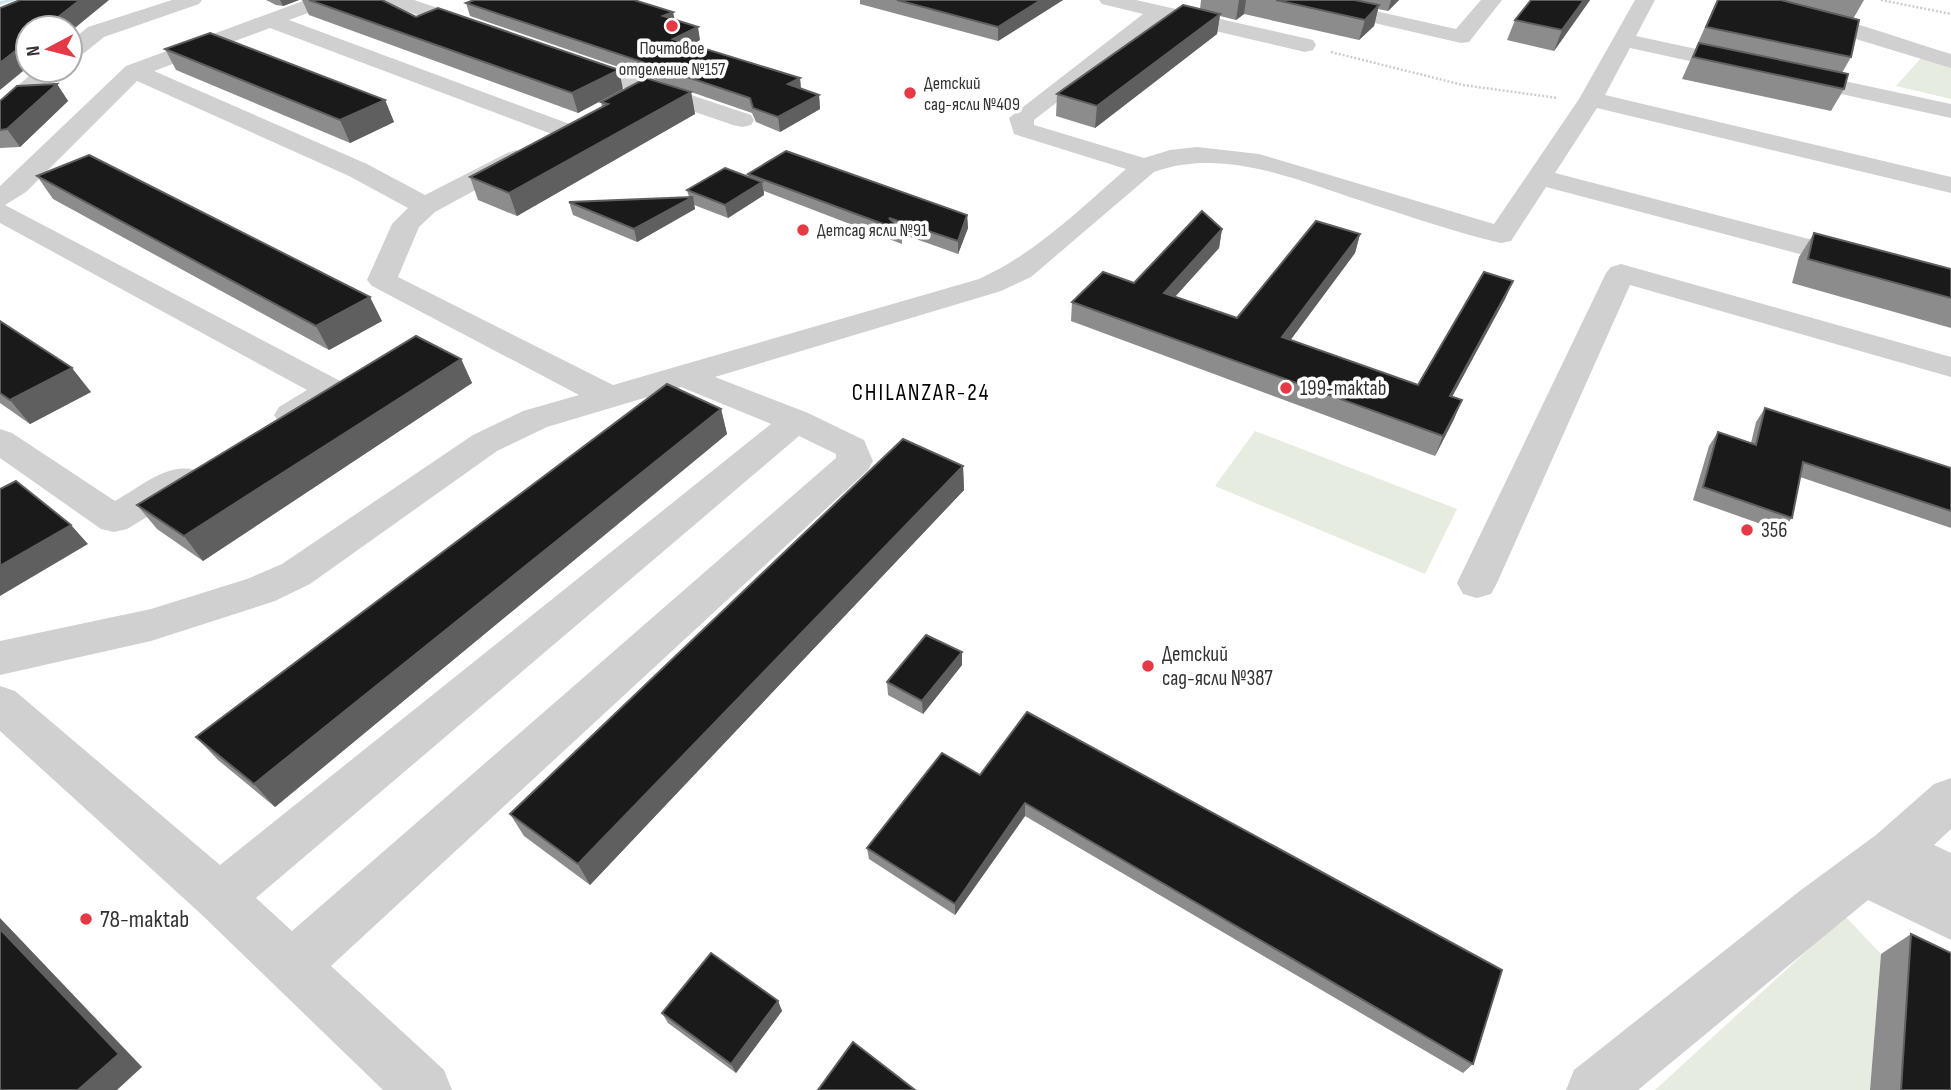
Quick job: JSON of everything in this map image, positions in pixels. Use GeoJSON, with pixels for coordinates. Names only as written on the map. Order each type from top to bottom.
{"type":"FeatureCollection","features":[{"type":"Feature","properties":{"kind":"lane"},"geometry":{"type":"LineString","coordinates":[[84,42],[96,32],[130,18],[192,0]]}},
{"type":"Feature","properties":{"kind":"lane"},"geometry":{"type":"LineString","coordinates":[[0,198],[17,186],[134,71],[325,0]]}},
{"type":"Feature","properties":{"kind":"lane"},"geometry":{"type":"LineString","coordinates":[[394,0],[496,36]]}},
{"type":"Feature","properties":{"kind":"lane"},"geometry":{"type":"LineString","coordinates":[[1109,0],[1305,45]]}},
{"type":"Feature","properties":{"kind":"lane"},"geometry":{"type":"LineString","coordinates":[[1299,0],[1461,37],[1492,0]]}},
{"type":"Feature","properties":{"kind":"lane"},"geometry":{"type":"LineString","coordinates":[[0,658],[185,618],[240,600],[296,574],[485,443],[535,419],[990,285],[1021,271],[1145,167],[1158,160],[1197,155],[1270,165],[1501,235],[1588,101],[1645,0]]}},
{"type":"Feature","properties":{"kind":"lane"},"geometry":{"type":"LineString","coordinates":[[1733,0],[1803,16],[1951,61]]}},
{"type":"Feature","properties":{"kind":"lane"},"geometry":{"type":"LineString","coordinates":[[1145,167],[1023,129],[1021,118],[1158,13]]}},
{"type":"Feature","properties":{"kind":"lane"},"geometry":{"type":"LineString","coordinates":[[269,20],[566,131]]}},
{"type":"Feature","properties":{"kind":"lane"},"geometry":{"type":"LineString","coordinates":[[1623,40],[1951,111]]}},
{"type":"Feature","properties":{"kind":"lane"},"geometry":{"type":"LineString","coordinates":[[547,53],[742,120]]}},
{"type":"Feature","properties":{"kind":"lane"},"geometry":{"type":"LineString","coordinates":[[134,71],[358,170],[425,206]]}},
{"type":"Feature","properties":{"kind":"lane"},"geometry":{"type":"LineString","coordinates":[[0,113],[34,84]]}},
{"type":"Feature","properties":{"kind":"lane"},"geometry":{"type":"LineString","coordinates":[[625,101],[648,89]]}},
{"type":"Feature","properties":{"kind":"lane"},"geometry":{"type":"LineString","coordinates":[[1588,101],[1951,185]]}},
{"type":"Feature","properties":{"kind":"lane"},"geometry":{"type":"LineString","coordinates":[[590,119],[425,206],[406,224],[382,280],[610,397]]}},
{"type":"Feature","properties":{"kind":"lane"},"geometry":{"type":"LineString","coordinates":[[1540,177],[1951,285]]}},
{"type":"Feature","properties":{"kind":"lane"},"geometry":{"type":"LineString","coordinates":[[0,212],[332,390],[263,431]]}},
{"type":"Feature","properties":{"kind":"lane"},"geometry":{"type":"LineString","coordinates":[[1477,583],[1621,273],[1951,367]]}},
{"type":"Feature","properties":{"kind":"lane"},"geometry":{"type":"LineString","coordinates":[[292,967],[855,461],[852,448],[796,421],[683,376]]}},
{"type":"Feature","properties":{"kind":"lane"},"geometry":{"type":"LineString","coordinates":[[219,897],[796,421]]}},
{"type":"Feature","properties":{"kind":"lane"},"geometry":{"type":"LineString","coordinates":[[0,441],[114,519],[206,465]]}},
{"type":"Feature","properties":{"kind":"lane"},"geometry":{"type":"LineString","coordinates":[[0,704],[219,897],[424,1090]]}},
{"type":"Feature","properties":{"kind":"lane"},"geometry":{"type":"LineString","coordinates":[[1594,1090],[1819,907],[1879,862],[1951,799]]}},
{"type":"Feature","properties":{"kind":"lane"},"geometry":{"type":"LineString","coordinates":[[1879,862],[1951,877]]}},
{"type":"Feature","properties":{"kind":"lane"},"geometry":{"type":"LineString","coordinates":[[1879,862],[1951,915]]}},
{"type":"Feature","properties":{"kind":"path"},"geometry":{"type":"LineString","coordinates":[[1881,0],[1951,14]]}},
{"type":"Feature","properties":{"kind":"path"},"geometry":{"type":"LineString","coordinates":[[1305,45],[1463,85],[1588,101]]}},
{"type":"Feature","properties":{"kind":"shaded area"},"geometry":{"type":"Polygon","coordinates":[[[1922,57],[1951,65],[1951,99],[1896,86],[1922,57]]]}},
{"type":"Feature","properties":{"kind":"shaded area"},"geometry":{"type":"Polygon","coordinates":[[[1255,431],[1457,509],[1425,574],[1215,486],[1255,431]]]}},
{"type":"Feature","properties":{"kind":"shaded area"},"geometry":{"type":"Polygon","coordinates":[[[1845,916],[1881,954],[1870,1090],[1655,1090],[1845,916]]]}},
{"type":"Feature","properties":{"kind":"building"},"geometry":{"type":"Polygon","coordinates":[[[20,0],[80,0],[62,14],[14,14],[14,52],[0,63],[0,8],[20,0]]]}},
{"type":"Feature","properties":{"kind":"building"},"geometry":{"type":"Polygon","coordinates":[[[309,0],[382,0],[416,17],[438,8],[619,70],[572,93],[309,0]]]}},
{"type":"Feature","properties":{"kind":"building"},"geometry":{"type":"Polygon","coordinates":[[[474,0],[634,0],[673,12],[663,16],[698,27],[673,39],[800,78],[788,84],[819,95],[778,117],[753,108],[750,98],[466,3],[474,0]]]}},
{"type":"Feature","properties":{"kind":"building"},"geometry":{"type":"Polygon","coordinates":[[[897,0],[1041,0],[998,27],[897,0]]]}},
{"type":"Feature","properties":{"kind":"building"},"geometry":{"type":"Polygon","coordinates":[[[1276,0],[1355,0],[1379,5],[1365,20],[1276,0]]]}},
{"type":"Feature","properties":{"kind":"building"},"geometry":{"type":"Polygon","coordinates":[[[1531,0],[1584,0],[1562,30],[1515,20],[1531,0]]]}},
{"type":"Feature","properties":{"kind":"building"},"geometry":{"type":"Polygon","coordinates":[[[1718,0],[1781,0],[1859,20],[1851,57],[1706,27],[1718,0]]]}},
{"type":"Feature","properties":{"kind":"building"},"geometry":{"type":"Polygon","coordinates":[[[1183,5],[1220,14],[1097,106],[1057,94],[1183,5]]]}},
{"type":"Feature","properties":{"kind":"building"},"geometry":{"type":"Polygon","coordinates":[[[210,33],[385,100],[340,120],[165,49],[210,33]]]}},
{"type":"Feature","properties":{"kind":"building"},"geometry":{"type":"Polygon","coordinates":[[[1699,43],[1848,74],[1844,89],[1693,57],[1699,43]]]}},
{"type":"Feature","properties":{"kind":"building"},"geometry":{"type":"Polygon","coordinates":[[[646,78],[691,92],[509,193],[470,177],[608,104],[601,102],[646,78]]]}},
{"type":"Feature","properties":{"kind":"building"},"geometry":{"type":"Polygon","coordinates":[[[57,84],[7,129],[0,130],[0,101],[17,86],[57,84]]]}},
{"type":"Feature","properties":{"kind":"building"},"geometry":{"type":"Polygon","coordinates":[[[786,151],[967,215],[958,241],[889,218],[902,231],[748,174],[786,151]]]}},
{"type":"Feature","properties":{"kind":"building"},"geometry":{"type":"Polygon","coordinates":[[[89,155],[370,297],[316,326],[37,176],[89,155]]]}},
{"type":"Feature","properties":{"kind":"building"},"geometry":{"type":"Polygon","coordinates":[[[725,168],[762,182],[725,205],[687,190],[725,168]]]}},
{"type":"Feature","properties":{"kind":"building"},"geometry":{"type":"Polygon","coordinates":[[[693,197],[634,229],[569,202],[693,197]]]}},
{"type":"Feature","properties":{"kind":"building"},"geometry":{"type":"Polygon","coordinates":[[[1202,211],[1222,229],[1164,293],[1237,318],[1316,221],[1360,234],[1282,337],[1418,385],[1484,272],[1513,281],[1450,396],[1462,400],[1443,436],[1072,302],[1103,272],[1134,283],[1202,211]]]}},
{"type":"Feature","properties":{"kind":"building"},"geometry":{"type":"Polygon","coordinates":[[[1814,233],[1951,269],[1951,298],[1808,259],[1814,233]]]}},
{"type":"Feature","properties":{"kind":"building"},"geometry":{"type":"Polygon","coordinates":[[[0,321],[72,368],[10,400],[0,393],[0,321]]]}},
{"type":"Feature","properties":{"kind":"building"},"geometry":{"type":"Polygon","coordinates":[[[416,336],[461,359],[184,536],[137,505],[416,336]]]}},
{"type":"Feature","properties":{"kind":"building"},"geometry":{"type":"Polygon","coordinates":[[[667,384],[721,409],[254,784],[196,737],[667,384]]]}},
{"type":"Feature","properties":{"kind":"building"},"geometry":{"type":"Polygon","coordinates":[[[1765,408],[1951,468],[1951,511],[1803,462],[1792,518],[1703,487],[1718,432],[1756,445],[1765,408]]]}},
{"type":"Feature","properties":{"kind":"building"},"geometry":{"type":"Polygon","coordinates":[[[903,439],[963,466],[578,864],[510,814],[903,439]]]}},
{"type":"Feature","properties":{"kind":"building"},"geometry":{"type":"Polygon","coordinates":[[[16,481],[71,525],[0,566],[0,489],[16,481]]]}},
{"type":"Feature","properties":{"kind":"building"},"geometry":{"type":"Polygon","coordinates":[[[926,635],[962,652],[922,701],[887,682],[926,635]]]}},
{"type":"Feature","properties":{"kind":"building"},"geometry":{"type":"Polygon","coordinates":[[[1027,712],[1502,970],[1473,1064],[1025,803],[955,904],[867,848],[942,753],[980,775],[1027,712]]]}},
{"type":"Feature","properties":{"kind":"building"},"geometry":{"type":"Polygon","coordinates":[[[0,929],[119,1054],[78,1090],[0,1090],[0,929]]]}},
{"type":"Feature","properties":{"kind":"building"},"geometry":{"type":"Polygon","coordinates":[[[1911,934],[1951,953],[1951,1090],[1901,1090],[1911,934]]]}},
{"type":"Feature","properties":{"kind":"building"},"geometry":{"type":"Polygon","coordinates":[[[711,953],[778,1001],[731,1064],[662,1013],[711,953]]]}},
{"type":"Feature","properties":{"kind":"building"},"geometry":{"type":"Polygon","coordinates":[[[853,1042],[915,1090],[818,1090],[853,1042]]]}},
{"type":"Feature","properties":{"kind":"waterway"},"geometry":{"type":"LineString","coordinates":[[0,3],[13,0]]}},
{"type":"Feature","properties":{"kind":"place","name":"Почтовое отделение №157"},"geometry":{"type":"Point","coordinates":[672,26]}},
{"type":"Feature","properties":{"kind":"place","name":"Детский сад-ясли №409"},"geometry":{"type":"Point","coordinates":[910,93]}},
{"type":"Feature","properties":{"kind":"place","name":"Детсад ясли №91"},"geometry":{"type":"Point","coordinates":[803,230]}},
{"type":"Feature","properties":{"kind":"place","name":"199-maktab"},"geometry":{"type":"Point","coordinates":[1286,388]}},
{"type":"Feature","properties":{"kind":"place","name":"356"},"geometry":{"type":"Point","coordinates":[1747,530]}},
{"type":"Feature","properties":{"kind":"place","name":"Детский сад-ясли №387"},"geometry":{"type":"Point","coordinates":[1148,666]}},
{"type":"Feature","properties":{"kind":"place","name":"78-maktab"},"geometry":{"type":"Point","coordinates":[86,919]}},
{"type":"Feature","properties":{"kind":"district","name":"CHILANZAR-24"},"geometry":{"type":"Point","coordinates":[921,393]}}]}
